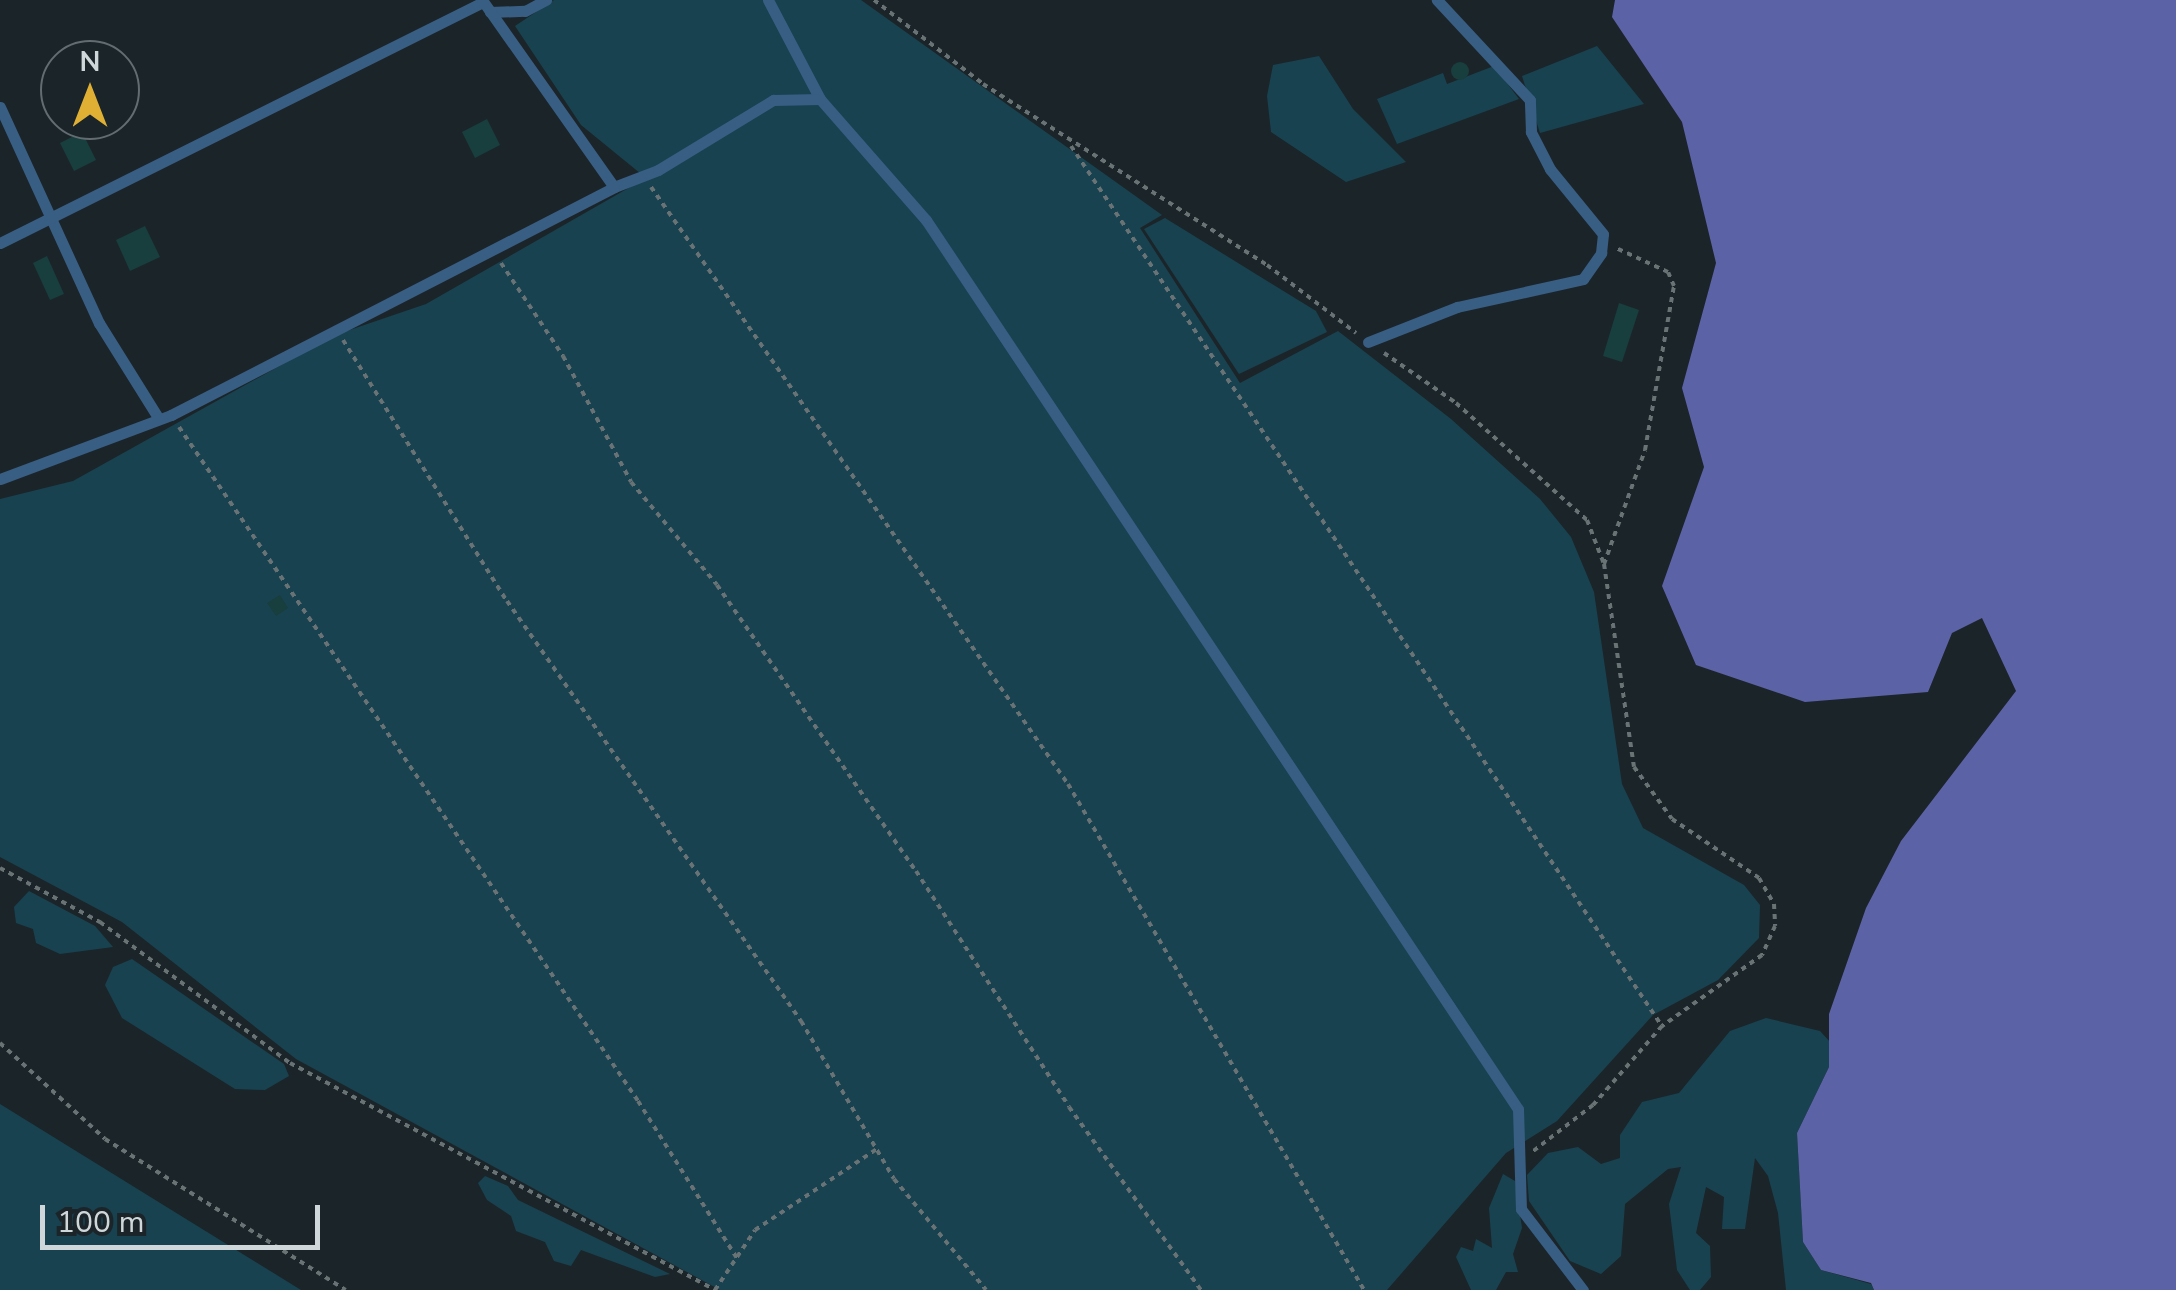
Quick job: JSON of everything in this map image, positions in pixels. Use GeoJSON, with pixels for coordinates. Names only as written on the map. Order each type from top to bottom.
{"type":"FeatureCollection","features":[{"type":"Feature","properties":{"kind":"lane"},"geometry":{"type":"LineString","coordinates":[[0,242],[485,4],[525,11],[546,0]]}},
{"type":"Feature","properties":{"kind":"lane"},"geometry":{"type":"LineString","coordinates":[[768,0],[820,99],[926,220],[1518,1109],[1522,1209],[1584,1290]]}},
{"type":"Feature","properties":{"kind":"lane"},"geometry":{"type":"LineString","coordinates":[[1368,342],[1457,308],[1583,278],[1602,243],[1585,206],[1550,169],[1531,132],[1530,100],[1437,0]]}},
{"type":"Feature","properties":{"kind":"lane"},"geometry":{"type":"LineString","coordinates":[[485,4],[614,187]]}},
{"type":"Feature","properties":{"kind":"lane"},"geometry":{"type":"LineString","coordinates":[[0,479],[165,417],[336,327],[642,176],[773,100],[820,99]]}},
{"type":"Feature","properties":{"kind":"lane"},"geometry":{"type":"LineString","coordinates":[[0,106],[54,216],[99,323],[165,417]]}},
{"type":"Feature","properties":{"kind":"path"},"geometry":{"type":"LineString","coordinates":[[874,0],[1070,144],[1252,254],[1550,481],[1588,520],[1604,564],[1634,767],[1672,819],[1759,878],[1774,904],[1775,926],[1762,955],[1662,1026],[1593,1105],[1520,1160]]}},
{"type":"Feature","properties":{"kind":"path"},"geometry":{"type":"LineString","coordinates":[[1070,144],[1662,1026]]}},
{"type":"Feature","properties":{"kind":"path"},"geometry":{"type":"LineString","coordinates":[[642,176],[894,526],[1068,784],[1364,1290]]}},
{"type":"Feature","properties":{"kind":"path"},"geometry":{"type":"LineString","coordinates":[[1602,243],[1668,272],[1674,286],[1645,450],[1604,564]]}},
{"type":"Feature","properties":{"kind":"path"},"geometry":{"type":"LineString","coordinates":[[492,250],[563,356],[631,482],[716,585],[916,871],[1068,1108],[1201,1290]]}},
{"type":"Feature","properties":{"kind":"path"},"geometry":{"type":"LineString","coordinates":[[336,327],[507,601],[706,895],[801,1021],[877,1149],[986,1290]]}},
{"type":"Feature","properties":{"kind":"path"},"geometry":{"type":"LineString","coordinates":[[165,417],[638,1101],[738,1260]]}},
{"type":"Feature","properties":{"kind":"path"},"geometry":{"type":"LineString","coordinates":[[0,868],[100,922],[290,1063],[715,1290],[755,1230],[877,1149]]}},
{"type":"Feature","properties":{"kind":"path"},"geometry":{"type":"LineString","coordinates":[[0,1043],[105,1140],[346,1290]]}},
{"type":"Feature","properties":{"kind":"shaded area"},"geometry":{"type":"Polygon","coordinates":[[[554,0],[861,0],[1162,215],[1140,228],[1240,383],[1338,331],[1451,419],[1540,499],[1571,537],[1594,592],[1622,784],[1643,828],[1744,885],[1760,905],[1759,938],[1718,980],[1653,1015],[1557,1121],[1506,1153],[1387,1290],[720,1290],[296,1059],[122,922],[0,857],[0,499],[73,481],[335,335],[426,304],[646,178],[581,125],[515,26],[554,0]]]}},
{"type":"Feature","properties":{"kind":"shaded area"},"geometry":{"type":"Polygon","coordinates":[[[1597,46],[1644,104],[1540,133],[1522,76],[1597,46]]]}},
{"type":"Feature","properties":{"kind":"shaded area"},"geometry":{"type":"Polygon","coordinates":[[[1319,56],[1353,109],[1406,162],[1346,182],[1271,132],[1267,96],[1273,65],[1319,56]]]}},
{"type":"Feature","properties":{"kind":"shaded area"},"geometry":{"type":"Polygon","coordinates":[[[1494,66],[1519,99],[1397,144],[1377,99],[1443,73],[1447,84],[1494,66]]]}},
{"type":"Feature","properties":{"kind":"shaded area"},"geometry":{"type":"Polygon","coordinates":[[[1165,218],[1316,311],[1327,332],[1239,374],[1144,229],[1165,218]]]}},
{"type":"Feature","properties":{"kind":"shaded area"},"geometry":{"type":"Polygon","coordinates":[[[29,891],[95,926],[113,947],[60,954],[36,943],[33,929],[16,923],[14,907],[29,891]]]}},
{"type":"Feature","properties":{"kind":"shaded area"},"geometry":{"type":"Polygon","coordinates":[[[132,959],[284,1064],[289,1076],[265,1090],[235,1089],[122,1018],[105,985],[113,967],[132,959]]]}},
{"type":"Feature","properties":{"kind":"shaded area"},"geometry":{"type":"Polygon","coordinates":[[[1766,1018],[1820,1031],[1831,1043],[1829,1067],[1797,1133],[1803,1242],[1821,1270],[1871,1284],[1874,1290],[1786,1290],[1778,1213],[1768,1176],[1755,1158],[1745,1229],[1722,1229],[1724,1197],[1706,1187],[1696,1233],[1710,1246],[1711,1277],[1700,1290],[1690,1290],[1677,1270],[1669,1204],[1681,1167],[1668,1169],[1625,1204],[1621,1256],[1601,1274],[1570,1261],[1529,1201],[1527,1175],[1548,1153],[1578,1147],[1601,1164],[1620,1158],[1620,1135],[1642,1102],[1679,1093],[1730,1031],[1766,1018]]]}},
{"type":"Feature","properties":{"kind":"shaded area"},"geometry":{"type":"Polygon","coordinates":[[[0,1104],[301,1290],[0,1290],[0,1104]]]}},
{"type":"Feature","properties":{"kind":"shaded area"},"geometry":{"type":"Polygon","coordinates":[[[1503,1174],[1515,1181],[1522,1228],[1513,1254],[1518,1272],[1506,1272],[1496,1290],[1471,1290],[1456,1257],[1461,1247],[1473,1251],[1476,1239],[1492,1248],[1489,1208],[1503,1174]]]}},
{"type":"Feature","properties":{"kind":"shaded area"},"geometry":{"type":"Polygon","coordinates":[[[485,1176],[508,1186],[518,1200],[670,1274],[655,1277],[581,1250],[571,1266],[554,1261],[545,1242],[516,1231],[511,1216],[487,1200],[478,1183],[485,1176]]]}},
{"type":"Feature","properties":{"kind":"water"},"geometry":{"type":"Polygon","coordinates":[[[1615,0],[2176,0],[2176,1290],[1874,1290],[1871,1283],[1821,1270],[1803,1242],[1797,1133],[1829,1067],[1829,1014],[1866,908],[1901,841],[2016,691],[1982,618],[1952,633],[1928,692],[1805,702],[1696,665],[1662,586],[1704,467],[1682,388],[1716,263],[1682,122],[1612,17],[1615,0]]]}},
{"type":"Feature","properties":{"kind":"building"},"geometry":{"type":"Polygon","coordinates":[[[1460,62],[1469,71],[1460,80],[1451,71],[1460,62]]]}},
{"type":"Feature","properties":{"kind":"building"},"geometry":{"type":"Polygon","coordinates":[[[487,119],[500,145],[475,158],[462,132],[487,119]]]}},
{"type":"Feature","properties":{"kind":"building"},"geometry":{"type":"Polygon","coordinates":[[[86,140],[96,160],[74,171],[60,143],[86,140]]]}},
{"type":"Feature","properties":{"kind":"building"},"geometry":{"type":"Polygon","coordinates":[[[145,226],[160,257],[130,271],[116,240],[145,226]]]}},
{"type":"Feature","properties":{"kind":"building"},"geometry":{"type":"Polygon","coordinates":[[[47,256],[64,294],[50,300],[33,263],[47,256]]]}},
{"type":"Feature","properties":{"kind":"building"},"geometry":{"type":"Polygon","coordinates":[[[1619,303],[1639,310],[1622,362],[1603,356],[1619,303]]]}},
{"type":"Feature","properties":{"kind":"building"},"geometry":{"type":"Polygon","coordinates":[[[280,595],[288,608],[276,616],[267,603],[280,595]]]}}]}
